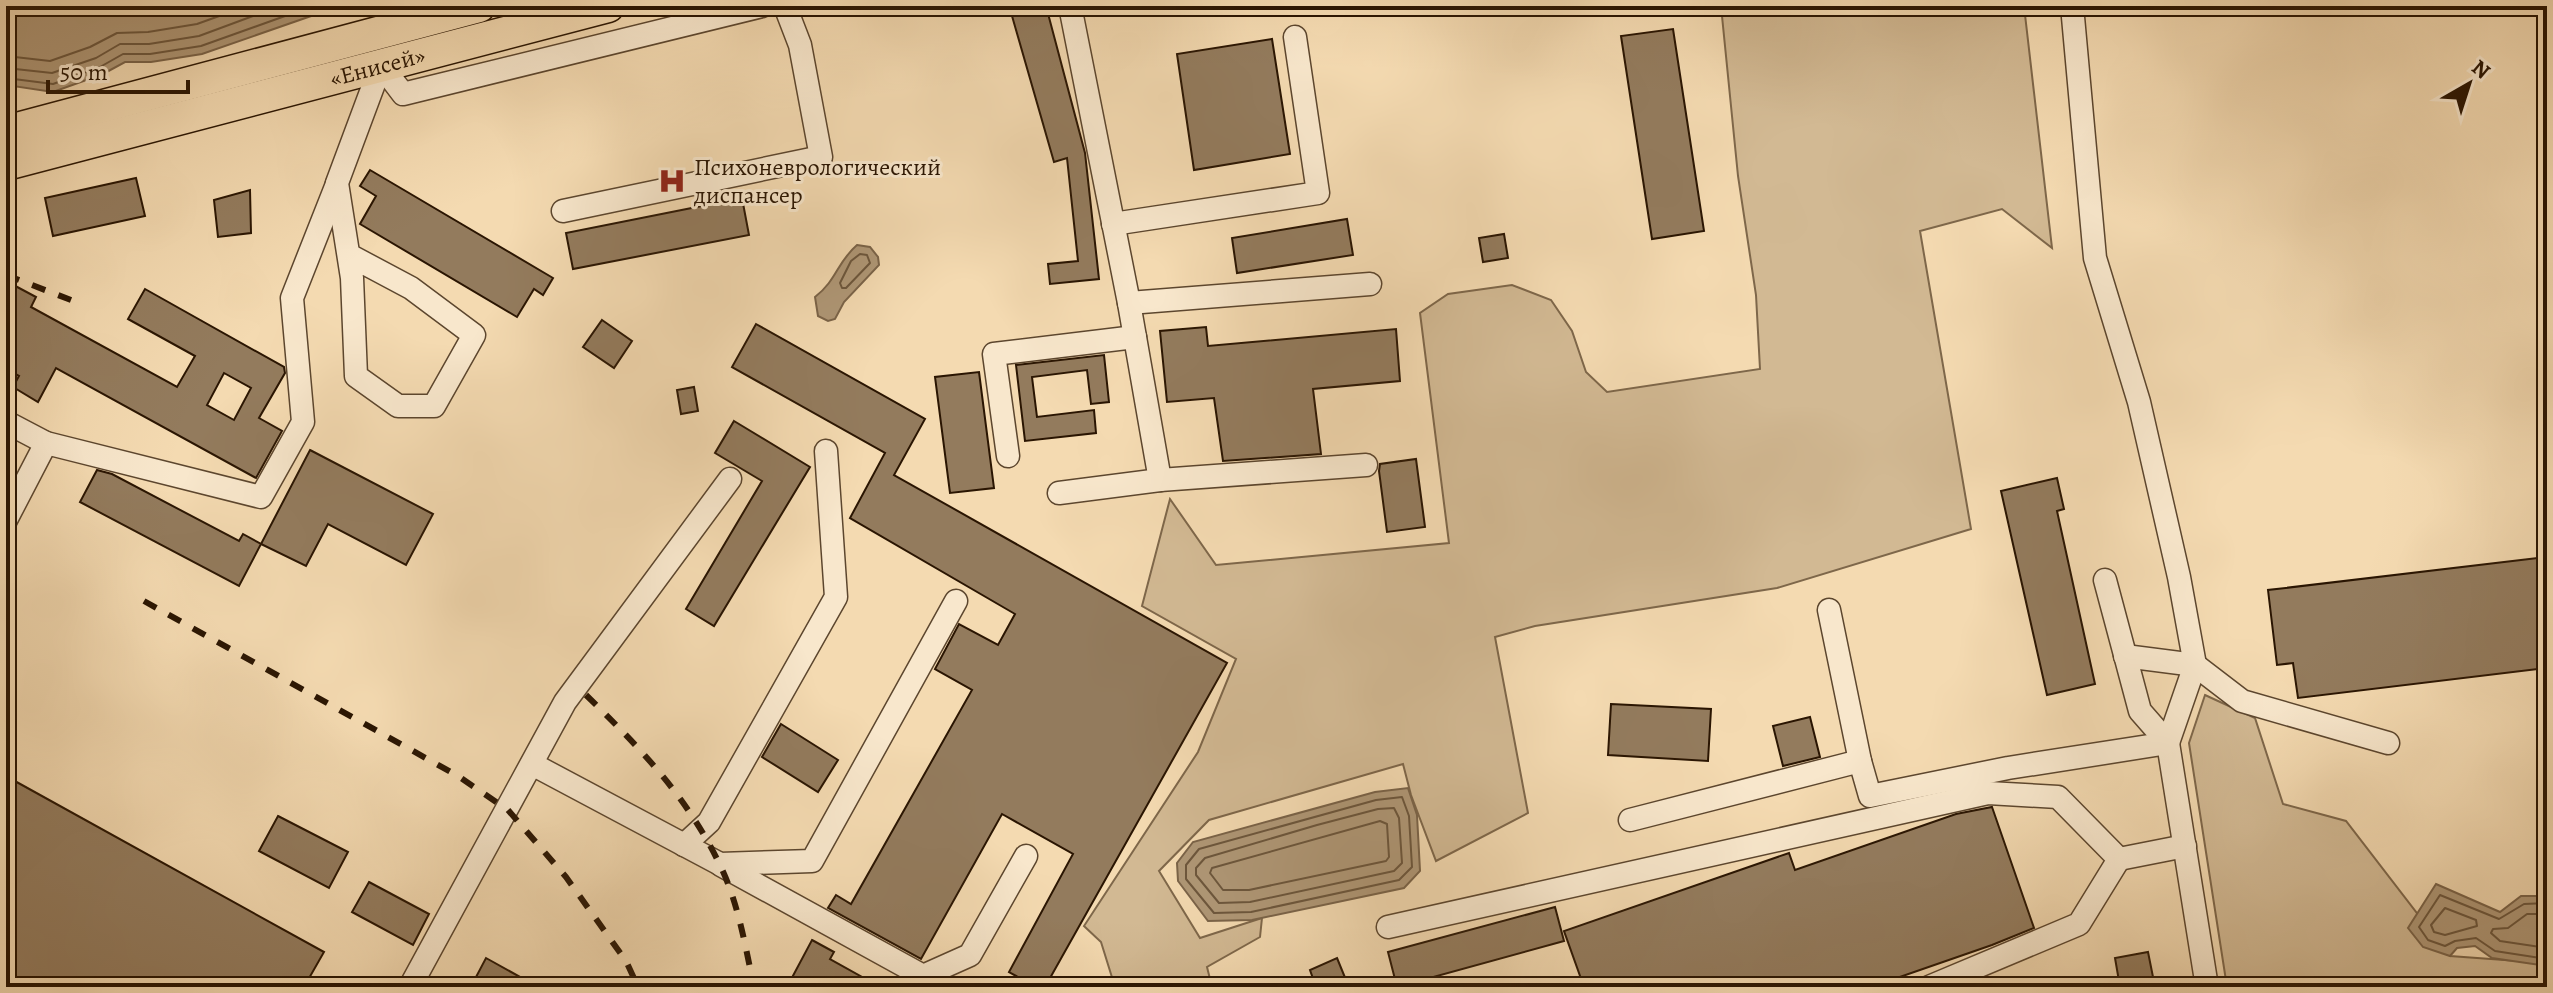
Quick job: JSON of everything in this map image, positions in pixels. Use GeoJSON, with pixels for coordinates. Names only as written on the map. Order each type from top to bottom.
{"type":"FeatureCollection","features":[{"type":"Feature","properties":{"kind":"highway","name":"«Енисей»"},"geometry":{"type":"LineString","coordinates":[[6,132],[479,6]]}},
{"type":"Feature","properties":{"kind":"highway","name":"«Енисей»"},"geometry":{"type":"LineString","coordinates":[[6,164],[608,6]]}},
{"type":"Feature","properties":{"kind":"street"},"geometry":{"type":"LineString","coordinates":[[381,65],[403,94],[762,6]]}},
{"type":"Feature","properties":{"kind":"street"},"geometry":{"type":"LineString","coordinates":[[563,211],[821,157],[800,45],[785,6]]}},
{"type":"Feature","properties":{"kind":"street"},"geometry":{"type":"LineString","coordinates":[[1070,6],[1129,303],[1160,480]]}},
{"type":"Feature","properties":{"kind":"street"},"geometry":{"type":"LineString","coordinates":[[2072,6],[2095,258],[2139,402],[2179,577],[2195,665],[2168,743],[2207,987]]}},
{"type":"Feature","properties":{"kind":"street"},"geometry":{"type":"LineString","coordinates":[[1113,224],[1318,193],[1295,37]]}},
{"type":"Feature","properties":{"kind":"street"},"geometry":{"type":"LineString","coordinates":[[6,422],[46,443],[261,497],[303,422],[292,298],[381,65]]}},
{"type":"Feature","properties":{"kind":"street"},"geometry":{"type":"LineString","coordinates":[[337,183],[352,278],[356,376],[398,406],[434,406],[474,335],[411,288],[349,255]]}},
{"type":"Feature","properties":{"kind":"street"},"geometry":{"type":"LineString","coordinates":[[1129,303],[1370,284]]}},
{"type":"Feature","properties":{"kind":"street"},"geometry":{"type":"LineString","coordinates":[[1008,456],[994,354],[1135,337]]}},
{"type":"Feature","properties":{"kind":"street"},"geometry":{"type":"LineString","coordinates":[[6,520],[46,443]]}},
{"type":"Feature","properties":{"kind":"street"},"geometry":{"type":"LineString","coordinates":[[684,845],[709,822],[836,597],[826,451]]}},
{"type":"Feature","properties":{"kind":"street"},"geometry":{"type":"LineString","coordinates":[[1059,493],[1160,480],[1366,465]]}},
{"type":"Feature","properties":{"kind":"street"},"geometry":{"type":"LineString","coordinates":[[410,987],[565,702],[730,479]]}},
{"type":"Feature","properties":{"kind":"street"},"geometry":{"type":"LineString","coordinates":[[2105,580],[2140,711],[2168,743]]}},
{"type":"Feature","properties":{"kind":"street"},"geometry":{"type":"LineString","coordinates":[[720,864],[812,861],[956,601]]}},
{"type":"Feature","properties":{"kind":"street"},"geometry":{"type":"LineString","coordinates":[[1829,610],[1870,796],[2008,768],[2168,743]]}},
{"type":"Feature","properties":{"kind":"street"},"geometry":{"type":"LineString","coordinates":[[2125,656],[2195,665],[2242,701],[2388,743]]}},
{"type":"Feature","properties":{"kind":"street"},"geometry":{"type":"LineString","coordinates":[[1630,820],[1860,761]]}},
{"type":"Feature","properties":{"kind":"street"},"geometry":{"type":"LineString","coordinates":[[532,764],[923,976],[970,955],[1026,856]]}},
{"type":"Feature","properties":{"kind":"street"},"geometry":{"type":"LineString","coordinates":[[1388,927],[1988,793],[2058,797],[2119,859]]}},
{"type":"Feature","properties":{"kind":"street"},"geometry":{"type":"LineString","coordinates":[[1929,987],[2079,924],[2119,859],[2185,846]]}},
{"type":"Feature","properties":{"kind":"shaded area"},"geometry":{"type":"Polygon","coordinates":[[[1721,6],[2024,6],[2052,248],[2002,209],[1920,231],[1971,529],[1777,588],[1535,626],[1495,637],[1528,813],[1436,861],[1411,795],[1403,764],[1209,820],[1159,871],[1200,938],[1262,918],[1260,937],[1207,967],[1212,987],[1115,987],[1101,942],[1084,926],[1198,752],[1236,659],[1142,606],[1170,499],[1216,565],[1449,543],[1420,313],[1448,294],[1512,285],[1551,300],[1572,331],[1586,372],[1607,392],[1760,369],[1756,295],[1738,176],[1721,6]]]}},
{"type":"Feature","properties":{"kind":"shaded area"},"geometry":{"type":"Polygon","coordinates":[[[2205,695],[2255,718],[2283,804],[2346,821],[2450,956],[2547,963],[2547,987],[2227,987],[2189,743],[2205,695]]]}},
{"type":"Feature","properties":{"kind":"water"},"geometry":{"type":"Polygon","coordinates":[[[6,6],[340,6],[202,54],[151,62],[125,62],[103,74],[53,92],[6,85],[6,6]]]}},
{"type":"Feature","properties":{"kind":"water"},"geometry":{"type":"Polygon","coordinates":[[[857,245],[870,247],[878,257],[879,265],[844,302],[835,319],[828,321],[818,316],[815,297],[857,245]]]}},
{"type":"Feature","properties":{"kind":"water"},"geometry":{"type":"Polygon","coordinates":[[[1408,788],[1417,815],[1420,871],[1404,888],[1252,920],[1208,921],[1178,881],[1177,863],[1193,842],[1375,792],[1408,788]]]}},
{"type":"Feature","properties":{"kind":"water"},"geometry":{"type":"Polygon","coordinates":[[[2436,884],[2500,912],[2521,896],[2547,896],[2547,966],[2492,958],[2475,946],[2457,948],[2450,956],[2423,947],[2408,928],[2436,884]]]}},
{"type":"Feature","properties":{"kind":"building"},"geometry":{"type":"Polygon","coordinates":[[[1046,6],[1085,153],[1099,279],[1050,284],[1048,264],[1078,261],[1067,158],[1054,162],[1010,9],[1046,6]]]}},
{"type":"Feature","properties":{"kind":"building"},"geometry":{"type":"Polygon","coordinates":[[[1673,29],[1704,231],[1652,239],[1621,36],[1673,29]]]}},
{"type":"Feature","properties":{"kind":"building"},"geometry":{"type":"Polygon","coordinates":[[[1272,39],[1290,154],[1194,170],[1177,54],[1272,39]]]}},
{"type":"Feature","properties":{"kind":"building"},"geometry":{"type":"Polygon","coordinates":[[[370,170],[553,278],[543,295],[534,289],[517,317],[360,224],[376,196],[360,186],[370,170]]]}},
{"type":"Feature","properties":{"kind":"building"},"geometry":{"type":"Polygon","coordinates":[[[136,178],[145,216],[53,236],[45,198],[136,178]]]}},
{"type":"Feature","properties":{"kind":"building"},"geometry":{"type":"Polygon","coordinates":[[[250,190],[251,233],[218,237],[214,200],[250,190]]]}},
{"type":"Feature","properties":{"kind":"building","name":"Психоневрологический диспансер"},"geometry":{"type":"Polygon","coordinates":[[[742,198],[749,235],[573,269],[566,233],[742,198]]]}},
{"type":"Feature","properties":{"kind":"building"},"geometry":{"type":"Polygon","coordinates":[[[1347,219],[1353,255],[1237,273],[1232,238],[1347,219]]]}},
{"type":"Feature","properties":{"kind":"building"},"geometry":{"type":"Polygon","coordinates":[[[1504,234],[1508,258],[1483,262],[1479,238],[1504,234]]]}},
{"type":"Feature","properties":{"kind":"building"},"geometry":{"type":"Polygon","coordinates":[[[6,281],[36,297],[31,307],[177,387],[195,356],[128,319],[145,289],[284,367],[285,373],[259,418],[282,431],[256,478],[56,368],[38,402],[13,387],[19,376],[6,369],[6,281]],[[224,373],[207,405],[234,420],[251,388],[224,373]]]}},
{"type":"Feature","properties":{"kind":"building"},"geometry":{"type":"Polygon","coordinates":[[[602,320],[632,341],[614,368],[583,347],[602,320]]]}},
{"type":"Feature","properties":{"kind":"building"},"geometry":{"type":"Polygon","coordinates":[[[756,324],[925,419],[894,475],[1227,663],[1045,987],[1036,987],[1009,972],[1073,854],[1002,814],[921,959],[828,908],[836,895],[851,904],[972,690],[935,669],[959,624],[998,645],[1015,614],[850,518],[885,453],[732,367],[756,324]]]}},
{"type":"Feature","properties":{"kind":"building"},"geometry":{"type":"Polygon","coordinates":[[[1206,327],[1208,346],[1396,329],[1400,381],[1313,389],[1321,454],[1223,461],[1214,398],[1167,402],[1160,331],[1206,327]]]}},
{"type":"Feature","properties":{"kind":"building"},"geometry":{"type":"Polygon","coordinates":[[[1104,355],[1109,402],[1091,404],[1087,370],[1032,377],[1037,417],[1094,410],[1096,433],[1025,441],[1016,365],[1104,355]]]}},
{"type":"Feature","properties":{"kind":"building"},"geometry":{"type":"Polygon","coordinates":[[[979,372],[994,488],[950,493],[935,377],[979,372]]]}},
{"type":"Feature","properties":{"kind":"building"},"geometry":{"type":"Polygon","coordinates":[[[694,387],[698,411],[681,414],[677,390],[694,387]]]}},
{"type":"Feature","properties":{"kind":"building"},"geometry":{"type":"Polygon","coordinates":[[[734,421],[810,467],[714,626],[686,609],[762,481],[715,453],[734,421]]]}},
{"type":"Feature","properties":{"kind":"building"},"geometry":{"type":"Polygon","coordinates":[[[310,450],[433,514],[406,565],[328,524],[306,566],[261,544],[310,450]]]}},
{"type":"Feature","properties":{"kind":"building"},"geometry":{"type":"Polygon","coordinates":[[[1416,459],[1425,527],[1387,532],[1380,464],[1416,459]]]}},
{"type":"Feature","properties":{"kind":"building"},"geometry":{"type":"Polygon","coordinates":[[[97,470],[112,474],[239,541],[243,534],[261,544],[239,586],[80,502],[97,470]]]}},
{"type":"Feature","properties":{"kind":"building"},"geometry":{"type":"Polygon","coordinates":[[[2057,478],[2064,509],[2057,511],[2095,684],[2047,695],[2001,491],[2057,478]]]}},
{"type":"Feature","properties":{"kind":"building"},"geometry":{"type":"Polygon","coordinates":[[[2547,557],[2547,668],[2298,698],[2293,663],[2277,665],[2268,590],[2547,557]]]}},
{"type":"Feature","properties":{"kind":"building"},"geometry":{"type":"Polygon","coordinates":[[[1611,704],[1711,709],[1708,761],[1608,755],[1611,704]]]}},
{"type":"Feature","properties":{"kind":"building"},"geometry":{"type":"Polygon","coordinates":[[[1810,717],[1820,757],[1783,766],[1773,726],[1810,717]]]}},
{"type":"Feature","properties":{"kind":"building"},"geometry":{"type":"Polygon","coordinates":[[[781,724],[838,760],[818,792],[762,757],[781,724]]]}},
{"type":"Feature","properties":{"kind":"building"},"geometry":{"type":"Polygon","coordinates":[[[13,780],[324,952],[304,987],[6,987],[6,793],[13,780]]]}},
{"type":"Feature","properties":{"kind":"building"},"geometry":{"type":"Polygon","coordinates":[[[1992,807],[2034,928],[1871,987],[1584,987],[1564,931],[1789,853],[1795,870],[1956,814],[1992,807]]]}},
{"type":"Feature","properties":{"kind":"building"},"geometry":{"type":"Polygon","coordinates":[[[278,816],[348,852],[329,888],[259,851],[278,816]]]}},
{"type":"Feature","properties":{"kind":"building"},"geometry":{"type":"Polygon","coordinates":[[[369,882],[429,914],[413,945],[352,912],[369,882]]]}},
{"type":"Feature","properties":{"kind":"building"},"geometry":{"type":"Polygon","coordinates":[[[1555,907],[1564,941],[1397,987],[1388,952],[1555,907]]]}},
{"type":"Feature","properties":{"kind":"building"},"geometry":{"type":"Polygon","coordinates":[[[812,940],[834,952],[830,959],[880,987],[787,987],[812,940]]]}},
{"type":"Feature","properties":{"kind":"building"},"geometry":{"type":"Polygon","coordinates":[[[2148,952],[2155,987],[2120,987],[2115,958],[2148,952]]]}},
{"type":"Feature","properties":{"kind":"building"},"geometry":{"type":"Polygon","coordinates":[[[486,958],[538,987],[494,987],[476,977],[486,958]]]}},
{"type":"Feature","properties":{"kind":"building"},"geometry":{"type":"Polygon","coordinates":[[[1337,958],[1346,980],[1329,987],[1316,987],[1310,970],[1337,958]]]}},
{"type":"Feature","properties":{"kind":"railway"},"geometry":{"type":"LineString","coordinates":[[6,275],[71,300]]}},
{"type":"Feature","properties":{"kind":"railway"},"geometry":{"type":"LineString","coordinates":[[144,601],[458,776],[508,810],[566,877],[626,961],[638,987]]}},
{"type":"Feature","properties":{"kind":"railway"},"geometry":{"type":"LineString","coordinates":[[586,695],[660,773],[706,838],[731,892],[754,987]]}},
{"type":"Feature","properties":{"kind":"place","name":"Психоневрологический диспансер"},"geometry":{"type":"Point","coordinates":[672,181]}}]}
